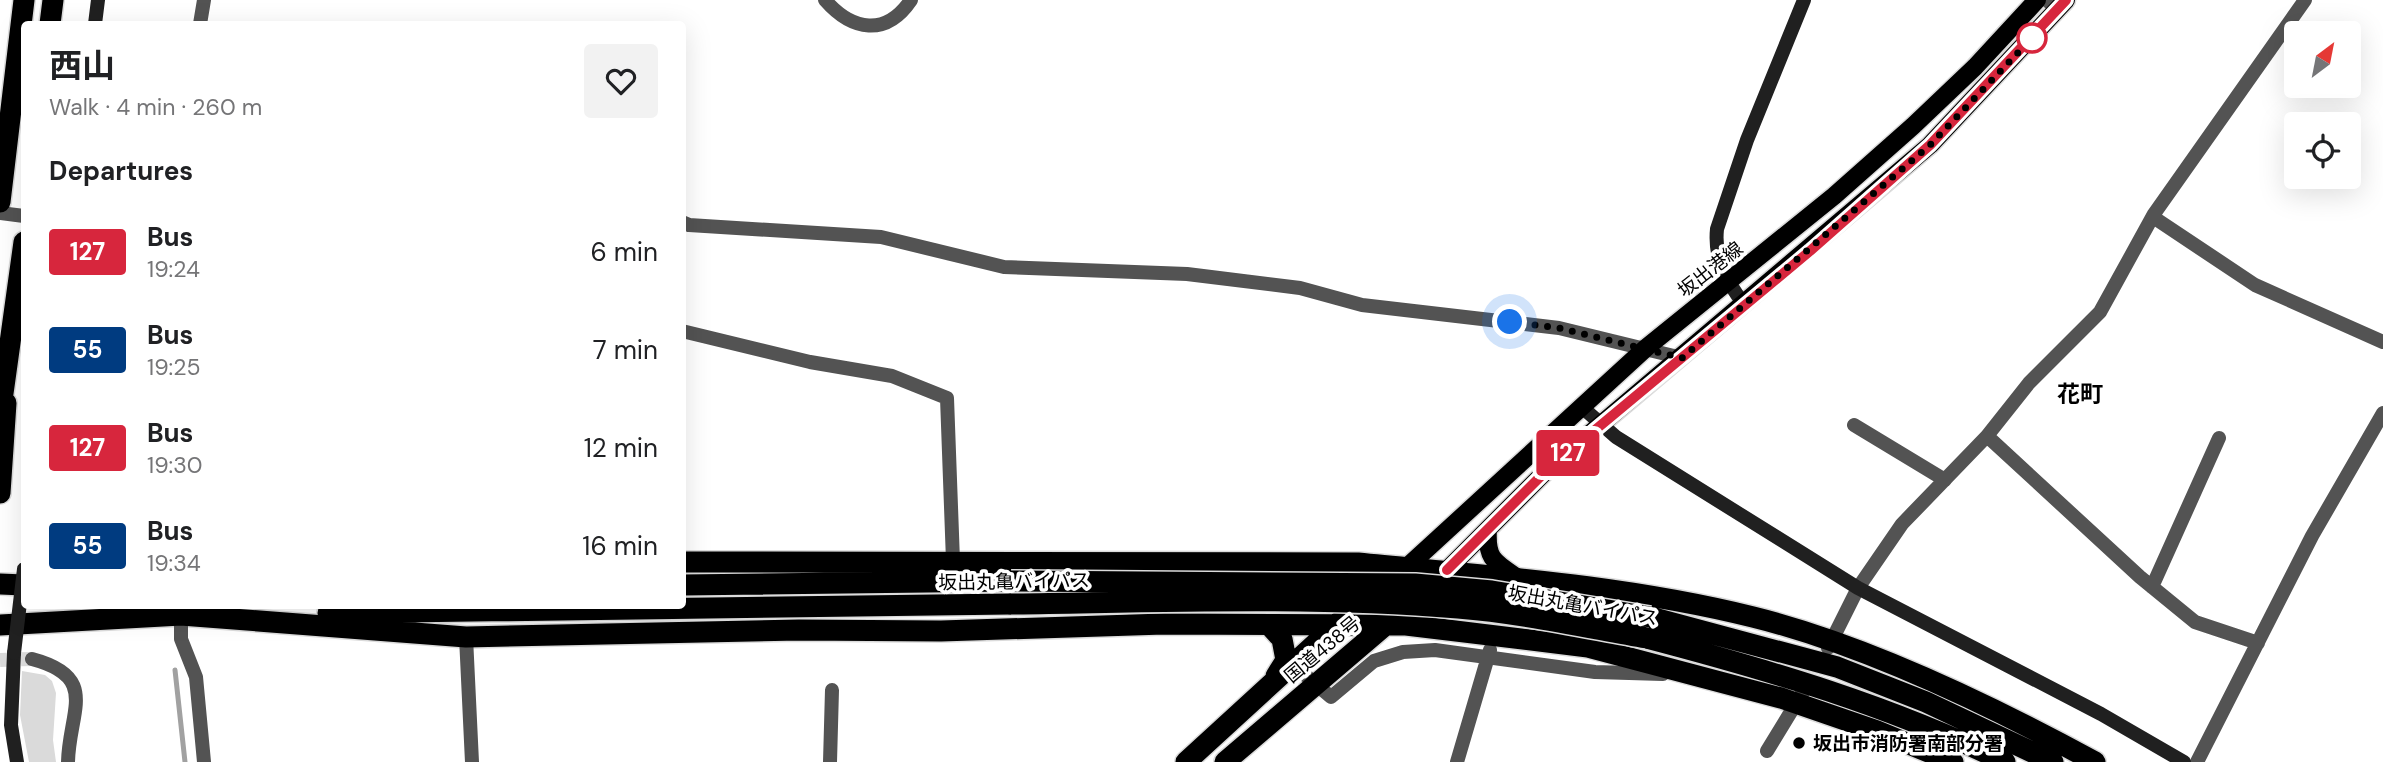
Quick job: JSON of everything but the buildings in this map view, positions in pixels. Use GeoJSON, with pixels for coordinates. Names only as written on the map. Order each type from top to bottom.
{"type":"FeatureCollection","features":[{"type":"Feature","properties":{"kind":"highway"},"geometry":{"type":"LineString","coordinates":[[22,21],[24,0]]}},
{"type":"Feature","properties":{"kind":"highway"},"geometry":{"type":"LineString","coordinates":[[50,21],[53,0]]}},
{"type":"Feature","properties":{"kind":"highway"},"geometry":{"type":"LineString","coordinates":[[0,202],[21,25]]}},
{"type":"Feature","properties":{"kind":"highway"},"geometry":{"type":"LineString","coordinates":[[0,415],[21,266]]}},
{"type":"Feature","properties":{"kind":"highway"},"geometry":{"type":"LineString","coordinates":[[0,493],[9,352]]}},
{"type":"Feature","properties":{"kind":"highway"},"geometry":{"type":"LineString","coordinates":[[686,562],[1358,563],[1447,570],[1645,596],[1726,612],[1829,645],[1952,691],[2095,762]]}},
{"type":"Feature","properties":{"kind":"highway","name":"国道438号"},"geometry":{"type":"LineString","coordinates":[[1186,762],[1336,625],[1406,568]]}},
{"type":"Feature","properties":{"kind":"highway","name":"国道438号"},"geometry":{"type":"LineString","coordinates":[[1225,762],[1447,570]]}},
{"type":"Feature","properties":{"kind":"highway","name":"坂出丸亀バイパス"},"geometry":{"type":"LineString","coordinates":[[686,585],[1011,581],[1415,584],[1492,591],[1648,628],[1837,667],[1926,702],[2053,762]]}},
{"type":"Feature","properties":{"kind":"highway"},"geometry":{"type":"LineString","coordinates":[[0,584],[21,585]]}},
{"type":"Feature","properties":{"kind":"highway"},"geometry":{"type":"LineString","coordinates":[[0,593],[21,593]]}},
{"type":"Feature","properties":{"kind":"highway","name":"坂出丸亀バイパス"},"geometry":{"type":"LineString","coordinates":[[686,608],[1282,600],[1461,608],[1648,628],[1735,661],[1916,722],[2005,762]]}},
{"type":"Feature","properties":{"kind":"highway","name":"坂出丸亀バイパス"},"geometry":{"type":"LineString","coordinates":[[0,617],[634,609]]}},
{"type":"Feature","properties":{"kind":"highway"},"geometry":{"type":"LineString","coordinates":[[0,625],[181,615],[466,637],[799,630],[941,631],[1164,624],[1406,625],[1588,647],[1799,698],[1953,762]]}},
{"type":"Feature","properties":{"kind":"highway"},"geometry":{"type":"LineString","coordinates":[[1268,686],[1286,660],[1282,639],[1270,626]]}},
{"type":"Feature","properties":{"kind":"main road","name":"坂出港線"},"geometry":{"type":"LineString","coordinates":[[1406,568],[1647,347],[1834,196],[1913,126],[1975,67],[2037,0]]}},
{"type":"Feature","properties":{"kind":"main road"},"geometry":{"type":"LineString","coordinates":[[1447,570],[1547,470],[1601,427],[1930,145],[2057,3]]}},
{"type":"Feature","properties":{"kind":"main road"},"geometry":{"type":"LineString","coordinates":[[1488,529],[1487,547],[1491,558],[1520,579]]}},
{"type":"Feature","properties":{"kind":"street"},"geometry":{"type":"LineString","coordinates":[[95,21],[98,0]]}},
{"type":"Feature","properties":{"kind":"street"},"geometry":{"type":"LineString","coordinates":[[200,21],[204,0]]}},
{"type":"Feature","properties":{"kind":"street"},"geometry":{"type":"LineString","coordinates":[[825,0],[838,15],[857,23],[874,25],[891,22],[911,0]]}},
{"type":"Feature","properties":{"kind":"street"},"geometry":{"type":"LineString","coordinates":[[1744,304],[1726,282],[1716,242],[1719,217],[1804,0]]}},
{"type":"Feature","properties":{"kind":"street"},"geometry":{"type":"LineString","coordinates":[[1829,645],[1858,588],[1902,524],[1987,436],[2029,383],[2100,312],[2152,217],[2305,0]]}},
{"type":"Feature","properties":{"kind":"street"},"geometry":{"type":"LineString","coordinates":[[0,213],[21,216]]}},
{"type":"Feature","properties":{"kind":"street"},"geometry":{"type":"LineString","coordinates":[[2152,217],[2255,285],[2383,342]]}},
{"type":"Feature","properties":{"kind":"street"},"geometry":{"type":"LineString","coordinates":[[686,222],[783,232],[881,237],[1004,267],[1187,274],[1300,288],[1362,305],[1559,328],[1647,347],[1682,358]]}},
{"type":"Feature","properties":{"kind":"street"},"geometry":{"type":"LineString","coordinates":[[686,332],[810,362],[892,376],[947,398],[953,561]]}},
{"type":"Feature","properties":{"kind":"street"},"geometry":{"type":"LineString","coordinates":[[1583,408],[1601,427],[1858,588],[2101,714],[2185,762]]}},
{"type":"Feature","properties":{"kind":"street"},"geometry":{"type":"LineString","coordinates":[[2197,762],[2312,536],[2383,413]]}},
{"type":"Feature","properties":{"kind":"street"},"geometry":{"type":"LineString","coordinates":[[1854,425],[1945,480]]}},
{"type":"Feature","properties":{"kind":"street"},"geometry":{"type":"LineString","coordinates":[[1987,436],[2194,622],[2258,643]]}},
{"type":"Feature","properties":{"kind":"street"},"geometry":{"type":"LineString","coordinates":[[2152,587],[2219,438]]}},
{"type":"Feature","properties":{"kind":"street"},"geometry":{"type":"LineString","coordinates":[[17,762],[11,724],[14,653],[21,594]]}},
{"type":"Feature","properties":{"kind":"street"},"geometry":{"type":"LineString","coordinates":[[181,615],[181,639],[197,677],[204,762]]}},
{"type":"Feature","properties":{"kind":"street"},"geometry":{"type":"LineString","coordinates":[[1457,762],[1493,635]]}},
{"type":"Feature","properties":{"kind":"street"},"geometry":{"type":"LineString","coordinates":[[466,637],[472,762]]}},
{"type":"Feature","properties":{"kind":"street"},"geometry":{"type":"LineString","coordinates":[[1292,664],[1331,697],[1374,661],[1403,652],[1435,650],[1595,672],[1662,674]]}},
{"type":"Feature","properties":{"kind":"street"},"geometry":{"type":"LineString","coordinates":[[32,659],[54,665],[71,677],[78,694],[68,762]]}},
{"type":"Feature","properties":{"kind":"street"},"geometry":{"type":"LineString","coordinates":[[830,762],[832,690]]}},
{"type":"Feature","properties":{"kind":"street"},"geometry":{"type":"LineString","coordinates":[[1767,751],[1799,698]]}},
{"type":"Feature","properties":{"kind":"shaded area"},"geometry":{"type":"Polygon","coordinates":[[[22,671],[45,675],[52,681],[56,693],[53,740],[56,762],[29,762],[20,715],[22,671]]]}},
{"type":"Feature","properties":{"kind":"waterway"},"geometry":{"type":"LineString","coordinates":[[175,670],[185,762]]}},
{"type":"Feature","properties":{"kind":"tunnel"},"geometry":{"type":"LineString","coordinates":[[0,660],[32,659]]}},
{"type":"Feature","properties":{"kind":"bus line","name":"127"},"geometry":{"type":"LineString","coordinates":[[1447,570],[1508,506],[1547,470],[1810,251],[1930,145],[1992,82],[2066,0]]}},
{"type":"Feature","properties":{"kind":"place","name":"坂出市消防署南部分署"},"geometry":{"type":"Point","coordinates":[1799,743]}},
{"type":"Feature","properties":{"kind":"district","name":"花町"},"geometry":{"type":"Point","coordinates":[2080,394]}},
{"type":"Feature","properties":{"kind":"route"},"geometry":{"type":"LineString","coordinates":[[1510,322],[1559,328],[1647,347],[1682,358],[1810,251],[1930,145],[2032,38]]}}]}
